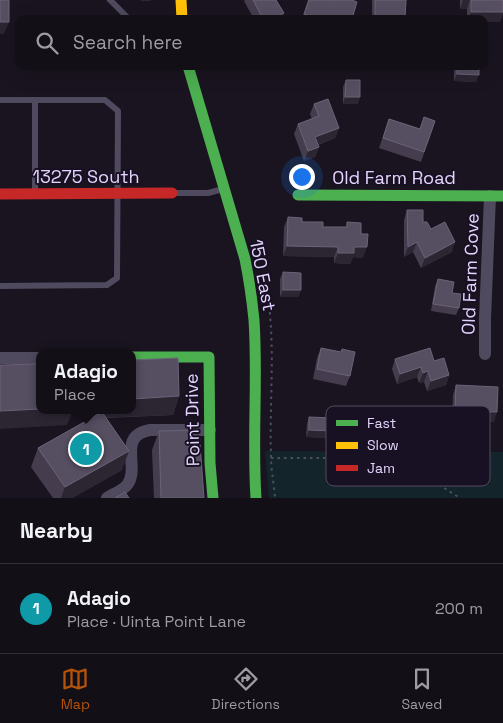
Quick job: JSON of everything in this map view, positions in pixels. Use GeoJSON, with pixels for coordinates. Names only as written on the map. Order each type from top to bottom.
{"type":"FeatureCollection","features":[{"type":"Feature","properties":{"kind":"street"},"geometry":{"type":"LineString","coordinates":[[181,0],[182,15]]}},
{"type":"Feature","properties":{"kind":"street","name":"150 East"},"geometry":{"type":"LineString","coordinates":[[189,70],[245,259],[254,326],[254,472],[256,498]]}},
{"type":"Feature","properties":{"kind":"street","name":"13275 South"},"geometry":{"type":"LineString","coordinates":[[0,194],[172,193]]}},
{"type":"Feature","properties":{"kind":"street","name":"Old Farm Road"},"geometry":{"type":"LineString","coordinates":[[298,195],[490,196]]}},
{"type":"Feature","properties":{"kind":"street"},"geometry":{"type":"LineString","coordinates":[[490,196],[503,196]]}},
{"type":"Feature","properties":{"kind":"street","name":"Old Farm Cove"},"geometry":{"type":"LineString","coordinates":[[486,354],[485,319],[490,196]]}},
{"type":"Feature","properties":{"kind":"street","name":"Point Drive"},"geometry":{"type":"LineString","coordinates":[[136,357],[209,357],[213,498]]}},
{"type":"Feature","properties":{"kind":"street"},"geometry":{"type":"LineString","coordinates":[[0,358],[36,358]]}},
{"type":"Feature","properties":{"kind":"street"},"geometry":{"type":"LineString","coordinates":[[107,498],[129,482],[133,439],[140,433],[150,430],[210,430]]}},
{"type":"Feature","properties":{"kind":"lane"},"geometry":{"type":"LineString","coordinates":[[110,0],[125,15]]}},
{"type":"Feature","properties":{"kind":"lane"},"geometry":{"type":"LineString","coordinates":[[0,100],[105,100],[118,111],[117,278],[107,286],[0,286]]}},
{"type":"Feature","properties":{"kind":"lane"},"geometry":{"type":"LineString","coordinates":[[35,194],[36,100]]}},
{"type":"Feature","properties":{"kind":"lane"},"geometry":{"type":"LineString","coordinates":[[172,193],[208,193],[223,188]]}},
{"type":"Feature","properties":{"kind":"path"},"geometry":{"type":"LineString","coordinates":[[275,498],[271,458],[326,458]]}},
{"type":"Feature","properties":{"kind":"path"},"geometry":{"type":"LineString","coordinates":[[441,486],[460,498]]}},
{"type":"Feature","properties":{"kind":"shaded area"},"geometry":{"type":"Polygon","coordinates":[[[265,451],[326,451],[326,486],[490,486],[490,452],[503,452],[503,498],[269,498],[265,451]]]}},
{"type":"Feature","properties":{"kind":"building"},"geometry":{"type":"Polygon","coordinates":[[[0,0],[9,0],[9,22],[0,22],[0,0]]]}},
{"type":"Feature","properties":{"kind":"building"},"geometry":{"type":"Polygon","coordinates":[[[253,0],[276,0],[284,13],[280,15],[261,15],[253,0]]]}},
{"type":"Feature","properties":{"kind":"building"},"geometry":{"type":"Polygon","coordinates":[[[309,0],[352,0],[357,2],[353,15],[304,14],[309,0]]]}},
{"type":"Feature","properties":{"kind":"building"},"geometry":{"type":"Polygon","coordinates":[[[375,0],[406,0],[405,15],[375,15],[375,0]]]}},
{"type":"Feature","properties":{"kind":"building"},"geometry":{"type":"Polygon","coordinates":[[[471,0],[503,0],[503,12],[471,12],[471,0]]]}},
{"type":"Feature","properties":{"kind":"building"},"geometry":{"type":"Polygon","coordinates":[[[457,70],[479,70],[479,75],[457,74],[457,70]]]}},
{"type":"Feature","properties":{"kind":"building"},"geometry":{"type":"Polygon","coordinates":[[[346,80],[360,80],[360,97],[345,97],[346,80]]]}},
{"type":"Feature","properties":{"kind":"building"},"geometry":{"type":"Polygon","coordinates":[[[328,99],[339,128],[315,137],[319,147],[308,151],[298,124],[319,116],[314,104],[328,99]]]}},
{"type":"Feature","properties":{"kind":"building"},"geometry":{"type":"Polygon","coordinates":[[[424,117],[435,121],[424,152],[383,138],[389,119],[420,129],[424,117]]]}},
{"type":"Feature","properties":{"kind":"building"},"geometry":{"type":"Polygon","coordinates":[[[407,210],[423,210],[423,222],[427,222],[431,229],[445,222],[455,242],[425,258],[417,242],[408,247],[407,210]]]}},
{"type":"Feature","properties":{"kind":"building"},"geometry":{"type":"Polygon","coordinates":[[[288,217],[302,218],[302,222],[323,222],[323,227],[347,227],[347,222],[361,223],[361,234],[368,234],[367,247],[354,247],[354,253],[338,253],[338,247],[287,246],[288,217]]]}},
{"type":"Feature","properties":{"kind":"building"},"geometry":{"type":"Polygon","coordinates":[[[283,272],[301,273],[301,290],[283,290],[283,272]]]}},
{"type":"Feature","properties":{"kind":"building"},"geometry":{"type":"Polygon","coordinates":[[[438,279],[454,282],[452,293],[461,294],[459,308],[433,304],[438,279]]]}},
{"type":"Feature","properties":{"kind":"building"},"geometry":{"type":"Polygon","coordinates":[[[321,348],[341,352],[342,349],[355,352],[350,376],[317,369],[321,348]]]}},
{"type":"Feature","properties":{"kind":"building"},"geometry":{"type":"Polygon","coordinates":[[[430,348],[434,361],[444,358],[449,375],[431,381],[428,371],[423,373],[421,367],[400,374],[395,359],[430,348]]]}},
{"type":"Feature","properties":{"kind":"building"},"geometry":{"type":"Polygon","coordinates":[[[178,358],[179,396],[136,399],[136,360],[178,358]]]}},
{"type":"Feature","properties":{"kind":"building"},"geometry":{"type":"Polygon","coordinates":[[[36,364],[36,409],[0,411],[0,365],[36,364]]]}},
{"type":"Feature","properties":{"kind":"building"},"geometry":{"type":"Polygon","coordinates":[[[456,385],[498,387],[497,412],[490,412],[490,406],[455,406],[456,385]]]}},
{"type":"Feature","properties":{"kind":"building"},"geometry":{"type":"Polygon","coordinates":[[[98,414],[103,414],[129,451],[65,487],[38,448],[98,414]]]}},
{"type":"Feature","properties":{"kind":"building"},"geometry":{"type":"Polygon","coordinates":[[[309,417],[326,418],[326,431],[309,430],[309,417]]]}},
{"type":"Feature","properties":{"kind":"building"},"geometry":{"type":"Polygon","coordinates":[[[199,430],[204,498],[161,498],[159,431],[199,430]]]}},
{"type":"Feature","properties":{"kind":"building"},"geometry":{"type":"Polygon","coordinates":[[[125,492],[129,498],[115,498],[125,492]]]}},
{"type":"Feature","properties":{"kind":"traffic: fast"},"geometry":{"type":"LineString","coordinates":[[189,70],[245,259],[249,282],[255,342],[256,498]]}},
{"type":"Feature","properties":{"kind":"traffic: fast"},"geometry":{"type":"LineString","coordinates":[[298,195],[503,196]]}},
{"type":"Feature","properties":{"kind":"traffic: fast"},"geometry":{"type":"LineString","coordinates":[[136,357],[209,357],[210,463],[213,498]]}},
{"type":"Feature","properties":{"kind":"traffic: slow"},"geometry":{"type":"LineString","coordinates":[[181,0],[182,15]]}},
{"type":"Feature","properties":{"kind":"traffic: jam"},"geometry":{"type":"LineString","coordinates":[[0,194],[172,193]]}},
{"type":"Feature","properties":{"kind":"place","name":"Adagio"},"geometry":{"type":"Point","coordinates":[86,449]}}]}
